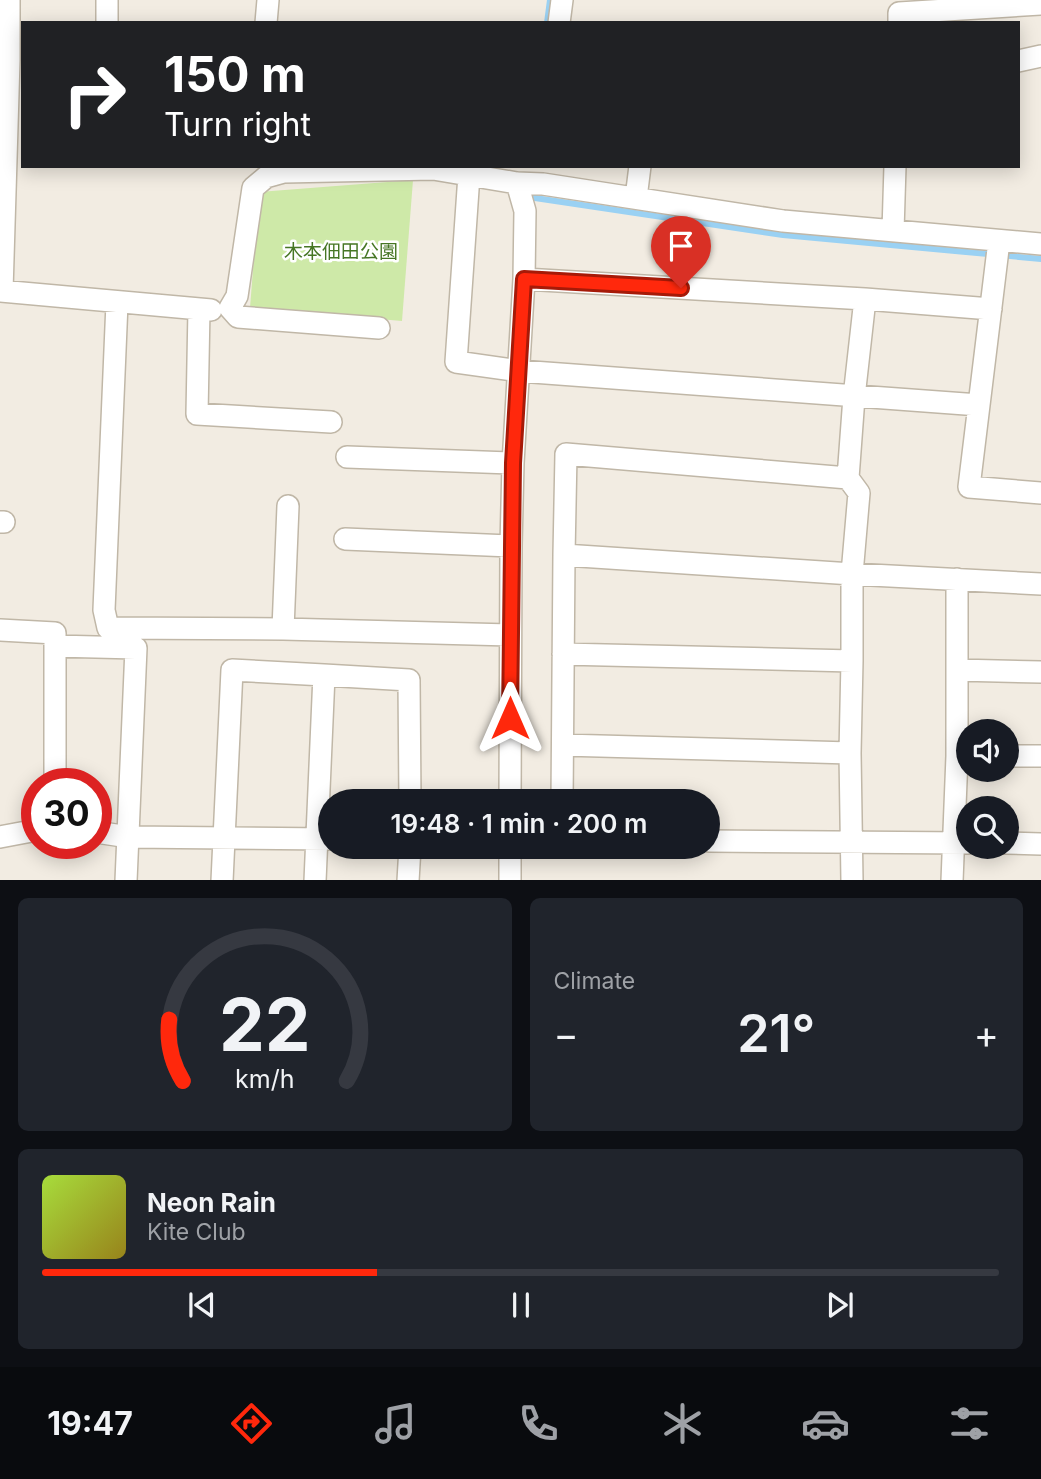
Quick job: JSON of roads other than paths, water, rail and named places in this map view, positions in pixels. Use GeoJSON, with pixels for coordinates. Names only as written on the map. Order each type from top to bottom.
{"type":"FeatureCollection","features":[{"type":"Feature","properties":{"kind":"street"},"geometry":{"type":"LineString","coordinates":[[9,0],[5,60],[1,291],[117,303],[220,310],[230,308],[237,296],[253,188],[266,172],[433,169],[533,180],[783,221],[999,244],[1041,244]]}},
{"type":"Feature","properties":{"kind":"street"},"geometry":{"type":"LineString","coordinates":[[107,0],[107,21]]}},
{"type":"Feature","properties":{"kind":"street"},"geometry":{"type":"LineString","coordinates":[[266,21],[268,0]]}},
{"type":"Feature","properties":{"kind":"street"},"geometry":{"type":"LineString","coordinates":[[559,21],[562,0]]}},
{"type":"Feature","properties":{"kind":"street"},"geometry":{"type":"LineString","coordinates":[[899,12],[1041,4]]}},
{"type":"Feature","properties":{"kind":"street"},"geometry":{"type":"LineString","coordinates":[[1020,61],[1041,56]]}},
{"type":"Feature","properties":{"kind":"street"},"geometry":{"type":"LineString","coordinates":[[636,198],[640,168]]}},
{"type":"Feature","properties":{"kind":"street"},"geometry":{"type":"LineString","coordinates":[[893,231],[895,168]]}},
{"type":"Feature","properties":{"kind":"street"},"geometry":{"type":"LineString","coordinates":[[470,175],[456,362],[519,370],[979,405]]}},
{"type":"Feature","properties":{"kind":"street"},"geometry":{"type":"LineString","coordinates":[[510,789],[513,463],[524,279],[525,211],[533,180]]}},
{"type":"Feature","properties":{"kind":"street"},"geometry":{"type":"LineString","coordinates":[[999,244],[969,487],[1041,493]]}},
{"type":"Feature","properties":{"kind":"street"},"geometry":{"type":"LineString","coordinates":[[524,279],[991,309]]}},
{"type":"Feature","properties":{"kind":"street"},"geometry":{"type":"LineString","coordinates":[[852,880],[852,575],[859,493],[848,478],[865,299]]}},
{"type":"Feature","properties":{"kind":"street"},"geometry":{"type":"LineString","coordinates":[[117,303],[104,610],[108,628],[510,635]]}},
{"type":"Feature","properties":{"kind":"street"},"geometry":{"type":"LineString","coordinates":[[230,308],[238,317],[379,328]]}},
{"type":"Feature","properties":{"kind":"street"},"geometry":{"type":"LineString","coordinates":[[199,309],[197,414],[331,422]]}},
{"type":"Feature","properties":{"kind":"street"},"geometry":{"type":"LineString","coordinates":[[562,789],[566,454],[848,478]]}},
{"type":"Feature","properties":{"kind":"street"},"geometry":{"type":"LineString","coordinates":[[347,457],[513,463]]}},
{"type":"Feature","properties":{"kind":"street"},"geometry":{"type":"LineString","coordinates":[[284,629],[288,506]]}},
{"type":"Feature","properties":{"kind":"street"},"geometry":{"type":"LineString","coordinates":[[345,540],[511,545]]}},
{"type":"Feature","properties":{"kind":"street"},"geometry":{"type":"LineString","coordinates":[[564,555],[852,575],[1041,583]]}},
{"type":"Feature","properties":{"kind":"street"},"geometry":{"type":"LineString","coordinates":[[957,579],[960,719]]}},
{"type":"Feature","properties":{"kind":"street"},"geometry":{"type":"LineString","coordinates":[[0,630],[55,633],[55,768]]}},
{"type":"Feature","properties":{"kind":"street"},"geometry":{"type":"LineString","coordinates":[[55,646],[136,648],[126,880]]}},
{"type":"Feature","properties":{"kind":"street"},"geometry":{"type":"LineString","coordinates":[[564,654],[852,661]]}},
{"type":"Feature","properties":{"kind":"street"},"geometry":{"type":"LineString","coordinates":[[222,880],[232,670],[410,680],[410,789]]}},
{"type":"Feature","properties":{"kind":"street"},"geometry":{"type":"LineString","coordinates":[[957,670],[1041,672]]}},
{"type":"Feature","properties":{"kind":"street"},"geometry":{"type":"LineString","coordinates":[[323,789],[324,675]]}},
{"type":"Feature","properties":{"kind":"street"},"geometry":{"type":"LineString","coordinates":[[563,745],[850,754]]}},
{"type":"Feature","properties":{"kind":"street"},"geometry":{"type":"LineString","coordinates":[[1019,756],[1041,757]]}},
{"type":"Feature","properties":{"kind":"street"},"geometry":{"type":"LineString","coordinates":[[0,837],[21,833]]}},
{"type":"Feature","properties":{"kind":"street"},"geometry":{"type":"LineString","coordinates":[[112,834],[129,837],[318,839]]}},
{"type":"Feature","properties":{"kind":"street"},"geometry":{"type":"LineString","coordinates":[[720,841],[956,842]]}},
{"type":"Feature","properties":{"kind":"street"},"geometry":{"type":"LineString","coordinates":[[1019,843],[1041,844]]}},
{"type":"Feature","properties":{"kind":"street"},"geometry":{"type":"LineString","coordinates":[[315,880],[319,859]]}},
{"type":"Feature","properties":{"kind":"street"},"geometry":{"type":"LineString","coordinates":[[408,880],[409,859]]}},
{"type":"Feature","properties":{"kind":"street"},"geometry":{"type":"LineString","coordinates":[[510,859],[510,880]]}},
{"type":"Feature","properties":{"kind":"street"},"geometry":{"type":"LineString","coordinates":[[952,880],[956,859]]}},
{"type":"Feature","properties":{"kind":"waterway"},"geometry":{"type":"LineString","coordinates":[[547,21],[550,0]]}},
{"type":"Feature","properties":{"kind":"waterway"},"geometry":{"type":"LineString","coordinates":[[534,189],[535,198],[783,235],[1041,259]]}},
{"type":"Feature","properties":{"kind":"park label","name":"木本佃田公園"},"geometry":{"type":"Point","coordinates":[341,251]}}]}
